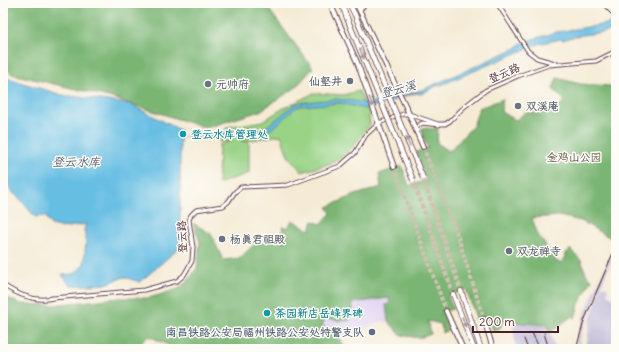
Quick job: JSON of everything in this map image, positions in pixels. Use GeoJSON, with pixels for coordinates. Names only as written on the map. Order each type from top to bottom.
{"type":"FeatureCollection","features":[{"type":"Feature","properties":{"kind":"highway"},"geometry":{"type":"LineString","coordinates":[[340,3],[413,180]]}},
{"type":"Feature","properties":{"kind":"highway"},"geometry":{"type":"LineString","coordinates":[[349,3],[423,178]]}},
{"type":"Feature","properties":{"kind":"highway"},"geometry":{"type":"LineString","coordinates":[[461,292],[481,349]]}},
{"type":"Feature","properties":{"kind":"highway"},"geometry":{"type":"LineString","coordinates":[[454,294],[474,349]]}},
{"type":"Feature","properties":{"kind":"main road"},"geometry":{"type":"LineString","coordinates":[[330,3],[356,62],[394,167]]}},
{"type":"Feature","properties":{"kind":"main road"},"geometry":{"type":"LineString","coordinates":[[356,3],[406,107],[423,147]]}},
{"type":"Feature","properties":{"kind":"main road"},"geometry":{"type":"LineString","coordinates":[[446,311],[464,349]]}},
{"type":"Feature","properties":{"kind":"main road"},"geometry":{"type":"LineString","coordinates":[[484,319],[493,349]]}},
{"type":"Feature","properties":{"kind":"street"},"geometry":{"type":"LineString","coordinates":[[360,10],[366,3]]}},
{"type":"Feature","properties":{"kind":"street"},"geometry":{"type":"LineString","coordinates":[[497,3],[526,49],[537,58],[556,64]]}},
{"type":"Feature","properties":{"kind":"street","name":"登云路"},"geometry":{"type":"LineString","coordinates":[[443,124],[450,121],[464,107],[489,89],[534,69],[556,64],[596,61],[616,51]]}},
{"type":"Feature","properties":{"kind":"street","name":"登云路"},"geometry":{"type":"LineString","coordinates":[[3,285],[24,296],[47,300],[53,298],[144,290],[177,281],[183,277],[192,258],[194,246],[189,220],[190,215],[194,211],[223,206],[241,187],[285,186],[338,167],[345,163],[353,155],[366,136],[379,123],[403,114],[409,114]]}},
{"type":"Feature","properties":{"kind":"street"},"geometry":{"type":"LineString","coordinates":[[409,114],[443,124]]}},
{"type":"Feature","properties":{"kind":"street"},"geometry":{"type":"LineString","coordinates":[[409,114],[438,125]]}},
{"type":"Feature","properties":{"kind":"street"},"geometry":{"type":"LineString","coordinates":[[416,130],[422,123],[438,125],[443,124]]}},
{"type":"Feature","properties":{"kind":"shaded area"},"geometry":{"type":"Polygon","coordinates":[[[616,243],[616,249],[582,332],[578,349],[574,349],[582,319],[616,243]]]}},
{"type":"Feature","properties":{"kind":"shaded area"},"geometry":{"type":"Polygon","coordinates":[[[602,285],[608,288],[607,294],[616,299],[616,349],[586,349],[590,320],[602,285]]]}},
{"type":"Feature","properties":{"kind":"shaded area"},"geometry":{"type":"Polygon","coordinates":[[[389,298],[390,303],[386,305],[388,321],[386,322],[382,321],[342,338],[340,341],[338,336],[322,326],[325,318],[340,321],[342,319],[350,318],[349,312],[352,303],[389,298]]]}},
{"type":"Feature","properties":{"kind":"shaded area"},"geometry":{"type":"Polygon","coordinates":[[[512,322],[547,325],[556,349],[516,349],[512,322]]]}},
{"type":"Feature","properties":{"kind":"green space"},"geometry":{"type":"Polygon","coordinates":[[[3,3],[264,3],[313,68],[295,88],[260,111],[206,128],[109,97],[12,74],[3,67],[3,3]]]}},
{"type":"Feature","properties":{"kind":"green space","name":"金鸡山公园"},"geometry":{"type":"Polygon","coordinates":[[[557,78],[580,84],[616,85],[616,241],[581,221],[559,216],[532,218],[538,235],[556,261],[560,263],[566,257],[565,255],[570,249],[581,260],[587,276],[592,279],[579,304],[575,318],[572,316],[550,333],[547,325],[502,321],[501,327],[494,332],[487,317],[477,321],[466,289],[448,296],[453,309],[442,312],[449,330],[442,333],[441,324],[428,321],[431,334],[419,338],[401,335],[388,321],[386,305],[390,303],[389,298],[352,303],[353,311],[349,313],[350,320],[347,321],[342,319],[340,321],[325,318],[322,326],[338,334],[339,339],[347,349],[173,349],[149,336],[134,349],[3,349],[3,296],[21,304],[52,305],[119,298],[149,298],[178,289],[188,281],[197,268],[200,242],[193,223],[211,234],[223,260],[240,258],[259,240],[285,241],[282,226],[288,228],[292,220],[310,230],[313,221],[321,224],[331,213],[327,207],[355,195],[381,187],[379,174],[402,166],[409,186],[426,180],[416,152],[428,148],[423,137],[422,128],[438,129],[437,143],[449,151],[473,126],[479,108],[503,99],[501,112],[516,120],[526,112],[543,113],[552,111],[565,101],[553,89],[557,78]]]}},
{"type":"Feature","properties":{"kind":"green space"},"geometry":{"type":"Polygon","coordinates":[[[359,91],[369,112],[370,125],[344,156],[326,165],[302,172],[288,156],[281,135],[241,141],[249,142],[249,173],[218,184],[219,145],[232,141],[219,142],[227,127],[263,121],[282,109],[314,93],[343,95],[359,91]]]}},
{"type":"Feature","properties":{"kind":"water"},"geometry":{"type":"Polygon","coordinates":[[[616,18],[616,29],[538,44],[441,85],[440,84],[421,94],[416,93],[366,109],[340,103],[300,106],[295,108],[272,128],[262,133],[242,136],[188,138],[188,134],[259,130],[270,125],[295,104],[299,103],[336,99],[368,103],[422,90],[516,48],[520,44],[530,40],[557,32],[607,24],[616,18]]]}},
{"type":"Feature","properties":{"kind":"water","name":"登云水库"},"geometry":{"type":"Polygon","coordinates":[[[3,77],[62,95],[130,104],[180,130],[180,247],[140,282],[124,277],[106,284],[71,286],[62,275],[74,274],[84,264],[86,240],[84,230],[86,224],[62,228],[51,225],[45,216],[35,217],[21,200],[3,183],[3,77]]]}},
{"type":"Feature","properties":{"kind":"waterway","name":"登云溪"},"geometry":{"type":"LineString","coordinates":[[179,136],[189,136]]}},
{"type":"Feature","properties":{"kind":"tunnel"},"geometry":{"type":"LineString","coordinates":[[423,147],[456,231],[484,319]]}},
{"type":"Feature","properties":{"kind":"tunnel"},"geometry":{"type":"LineString","coordinates":[[394,167],[446,311]]}},
{"type":"Feature","properties":{"kind":"tunnel"},"geometry":{"type":"LineString","coordinates":[[423,178],[461,291]]}},
{"type":"Feature","properties":{"kind":"tunnel"},"geometry":{"type":"LineString","coordinates":[[413,180],[453,294]]}},
{"type":"Feature","properties":{"kind":"railway"},"geometry":{"type":"LineString","coordinates":[[600,3],[616,19]]}},
{"type":"Feature","properties":{"kind":"railway"},"geometry":{"type":"LineString","coordinates":[[576,349],[584,321],[616,246]]}},
{"type":"Feature","properties":{"kind":"railway"},"geometry":{"type":"LineString","coordinates":[[532,333],[540,349]]}},
{"type":"Feature","properties":{"kind":"railway"},"geometry":{"type":"LineString","coordinates":[[544,333],[549,349]]}},
{"type":"Feature","properties":{"kind":"railway"},"geometry":{"type":"LineString","coordinates":[[524,339],[528,349]]}},
{"type":"Feature","properties":{"kind":"place","name":"仙壑井"},"geometry":{"type":"Point","coordinates":[350,81]}},
{"type":"Feature","properties":{"kind":"place","name":"元帅府"},"geometry":{"type":"Point","coordinates":[208,84]}},
{"type":"Feature","properties":{"kind":"place","name":"双溪庵"},"geometry":{"type":"Point","coordinates":[518,106]}},
{"type":"Feature","properties":{"kind":"place","name":"登云水库管理处"},"geometry":{"type":"Point","coordinates":[183,134]}},
{"type":"Feature","properties":{"kind":"place","name":"杨真君祖殿"},"geometry":{"type":"Point","coordinates":[222,239]}},
{"type":"Feature","properties":{"kind":"place","name":"双龙禅寺"},"geometry":{"type":"Point","coordinates":[509,251]}},
{"type":"Feature","properties":{"kind":"place","name":"茶园新店岳峰界碑"},"geometry":{"type":"Point","coordinates":[267,313]}},
{"type":"Feature","properties":{"kind":"place","name":"南昌铁路公安局福州铁路公安处特警支队"},"geometry":{"type":"Point","coordinates":[372,332]}}]}
